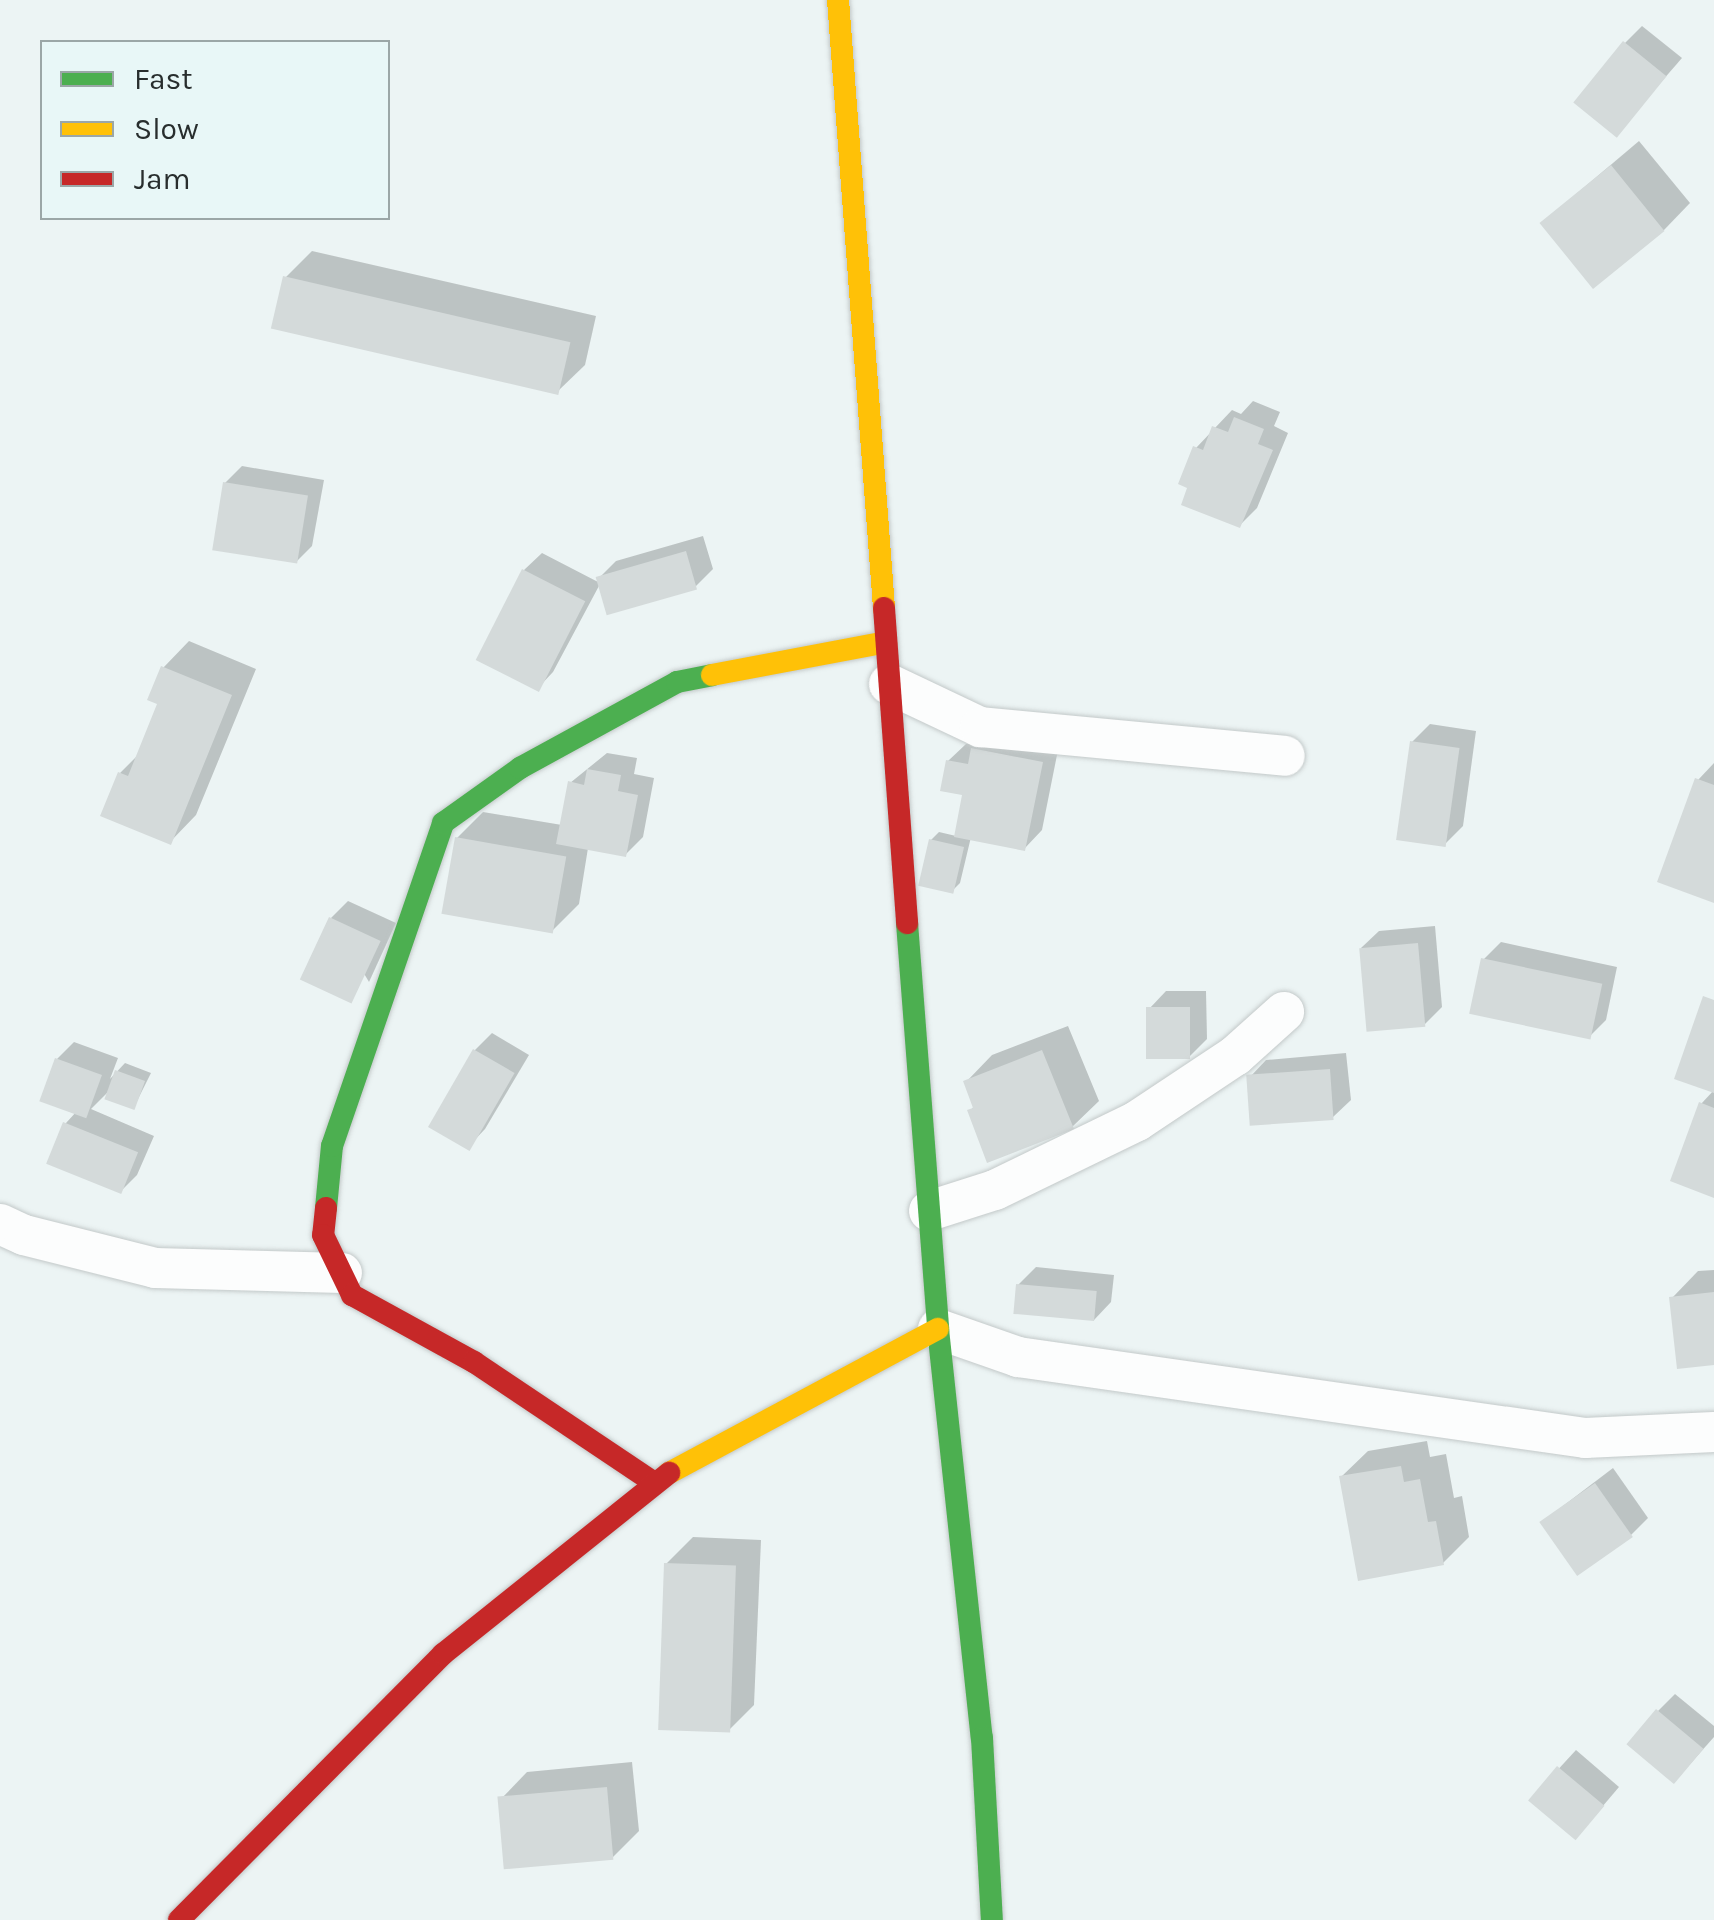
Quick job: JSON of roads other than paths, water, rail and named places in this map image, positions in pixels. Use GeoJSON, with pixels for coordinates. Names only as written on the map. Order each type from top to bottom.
{"type":"FeatureCollection","features":[{"type":"Feature","properties":{"kind":"street"},"geometry":{"type":"LineString","coordinates":[[838,0],[938,1329],[982,1738],[992,1920]]}},
{"type":"Feature","properties":{"kind":"street"},"geometry":{"type":"LineString","coordinates":[[653,1482],[474,1362],[352,1295],[323,1235],[332,1146],[443,823],[520,768],[677,682],[886,642]]}},
{"type":"Feature","properties":{"kind":"street"},"geometry":{"type":"LineString","coordinates":[[889,684],[980,727],[1286,756]]}},
{"type":"Feature","properties":{"kind":"street"},"geometry":{"type":"LineString","coordinates":[[929,1211],[995,1190],[1137,1121],[1236,1056],[1284,1012]]}},
{"type":"Feature","properties":{"kind":"street"},"geometry":{"type":"LineString","coordinates":[[0,1224],[24,1235],[155,1268],[342,1273]]}},
{"type":"Feature","properties":{"kind":"street"},"geometry":{"type":"LineString","coordinates":[[179,1920],[443,1654],[653,1482],[938,1329],[1018,1357],[1585,1438],[1714,1432]]}}]}
